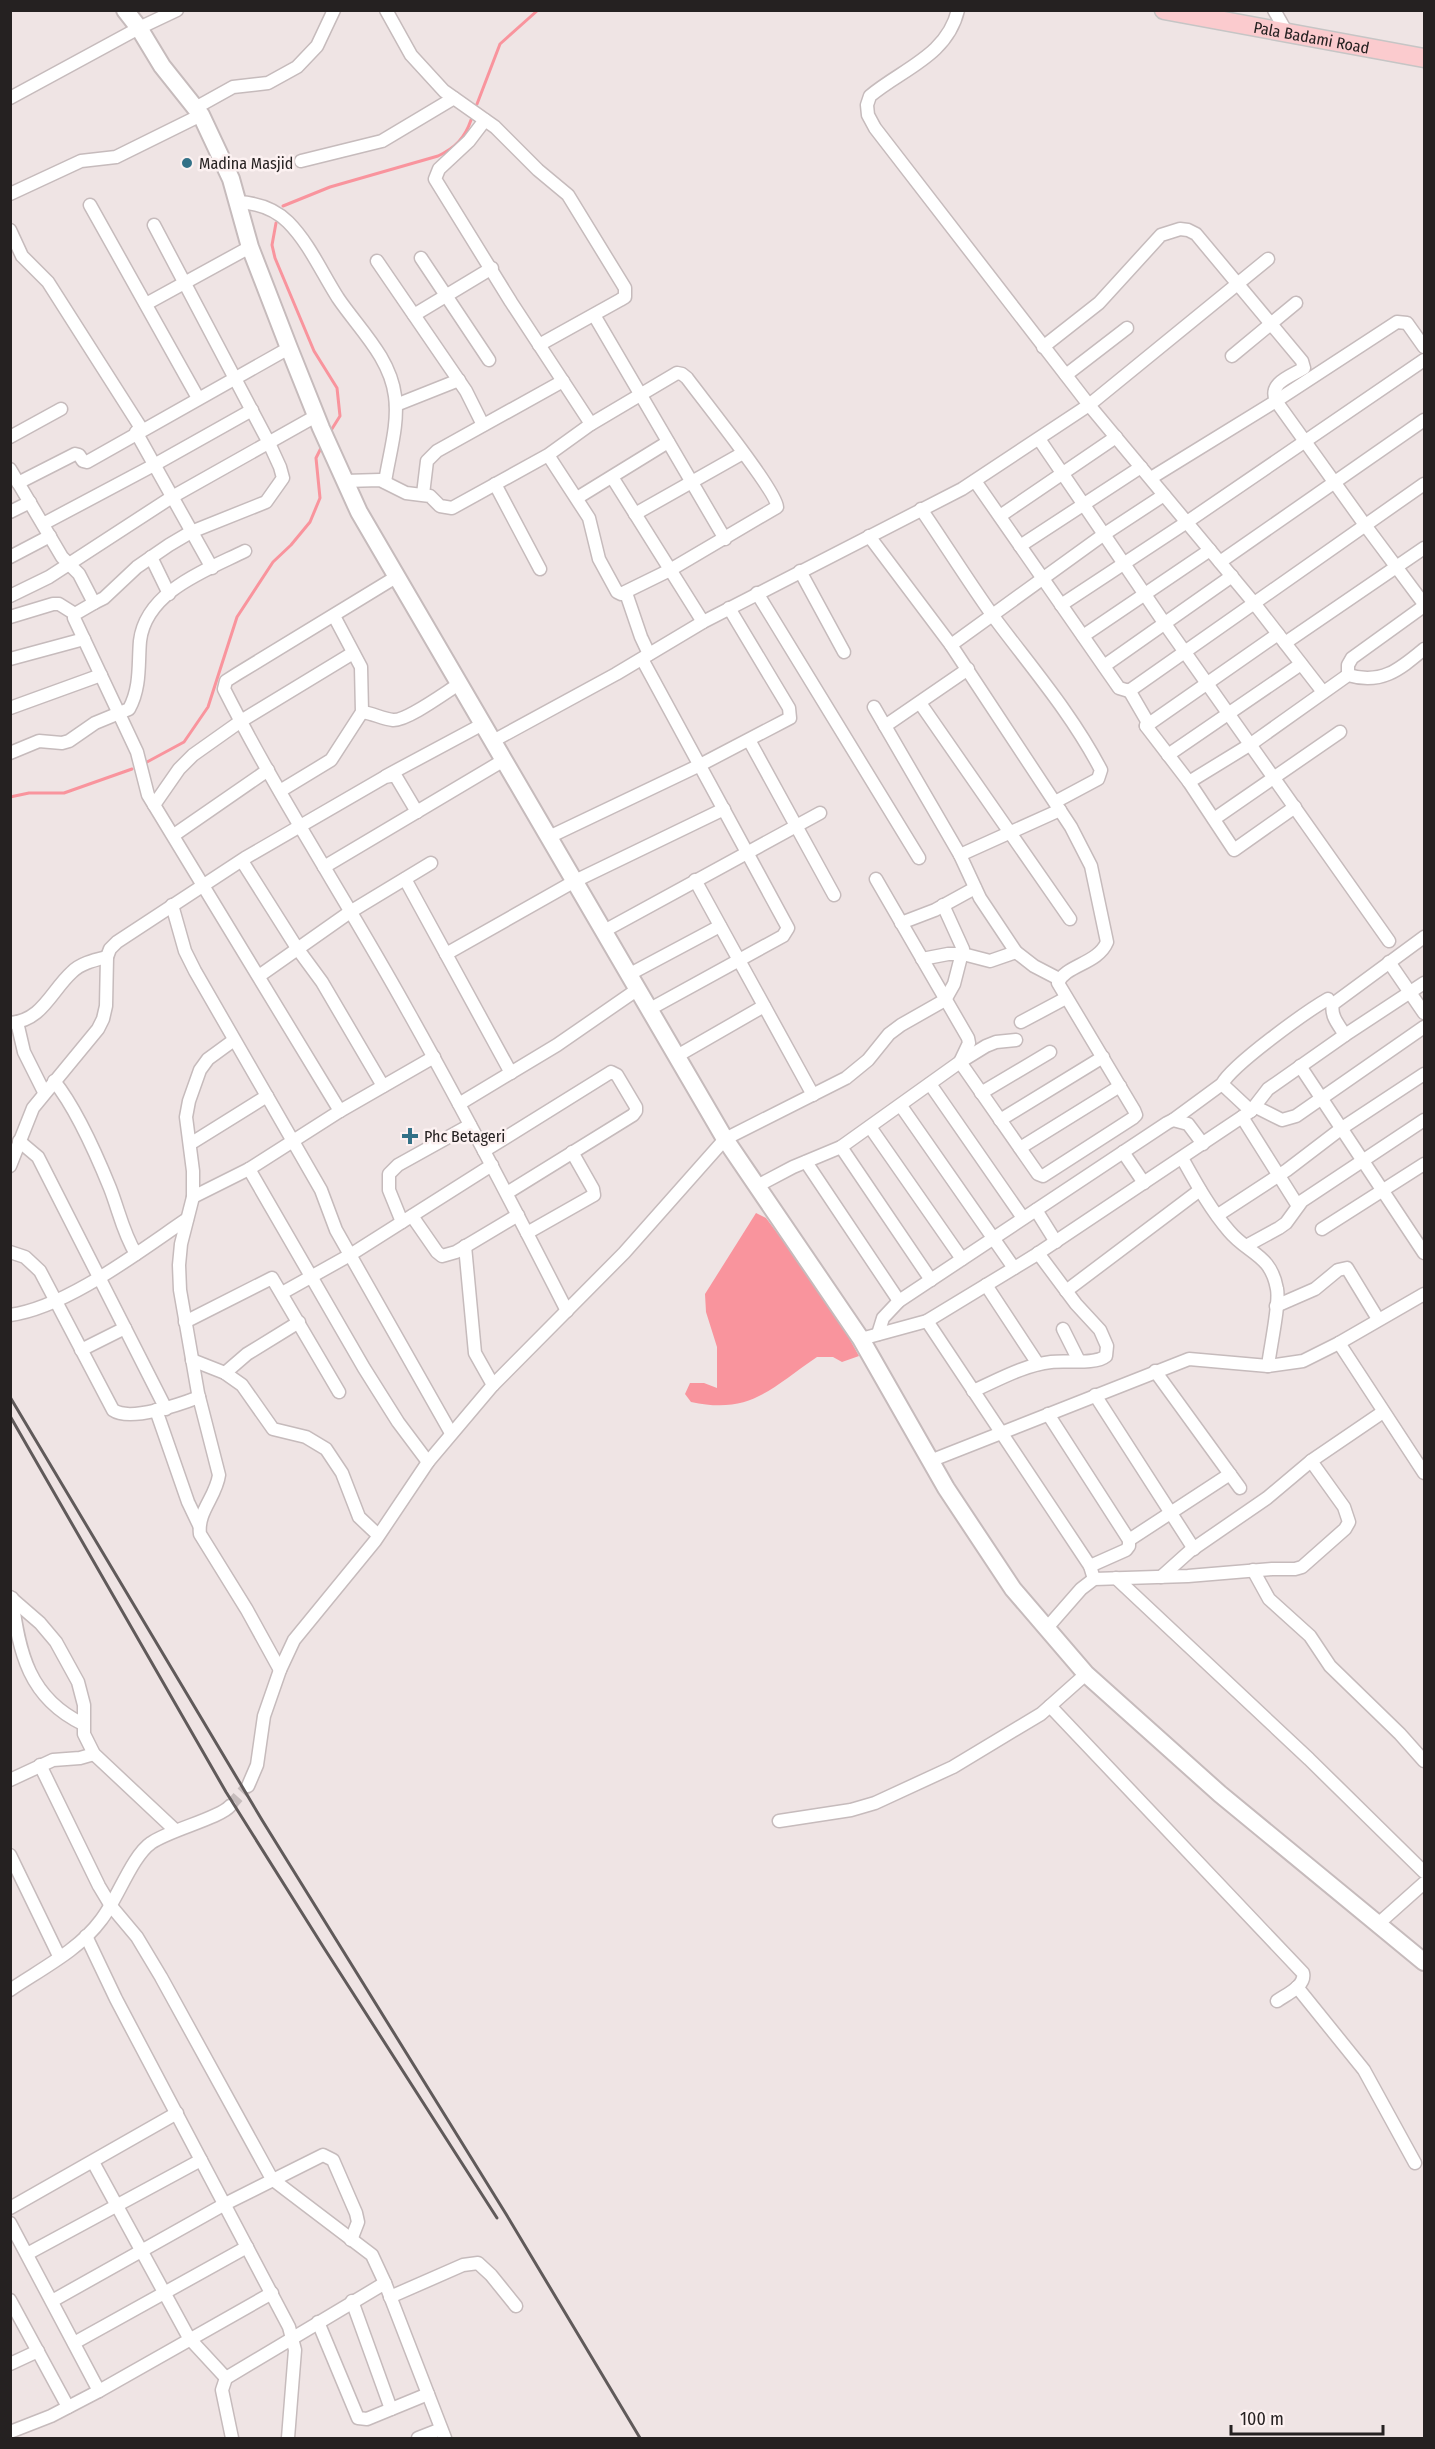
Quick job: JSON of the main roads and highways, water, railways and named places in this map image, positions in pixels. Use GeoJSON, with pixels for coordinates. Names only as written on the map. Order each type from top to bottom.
{"type":"FeatureCollection","features":[{"type":"Feature","properties":{"kind":"main road","name":"Pala Badami Road"},"geometry":{"type":"LineString","coordinates":[[1164,10],[1198,14],[1287,33],[1425,57]]}},
{"type":"Feature","properties":{"kind":"waterway"},"geometry":{"type":"LineString","coordinates":[[477,104],[500,44],[538,10]]}},
{"type":"Feature","properties":{"kind":"waterway"},"geometry":{"type":"LineString","coordinates":[[283,206],[330,187],[438,156],[459,142],[471,120]]}},
{"type":"Feature","properties":{"kind":"waterway"},"geometry":{"type":"LineString","coordinates":[[276,223],[272,245],[275,258],[314,351],[337,388],[340,416],[330,432]]}},
{"type":"Feature","properties":{"kind":"waterway"},"geometry":{"type":"LineString","coordinates":[[147,762],[184,742],[208,707],[237,617],[273,562],[310,522],[320,498],[316,458],[322,446]]}},
{"type":"Feature","properties":{"kind":"waterway"},"geometry":{"type":"LineString","coordinates":[[10,797],[29,793],[64,793],[132,769]]}},
{"type":"Feature","properties":{"kind":"tunnel"},"geometry":{"type":"LineString","coordinates":[[230,1806],[248,1786]]}},
{"type":"Feature","properties":{"kind":"railway"},"geometry":{"type":"LineString","coordinates":[[10,1397],[262,1820],[506,2214],[640,2438]]}},
{"type":"Feature","properties":{"kind":"railway"},"geometry":{"type":"LineString","coordinates":[[10,1416],[226,1792],[497,2218]]}},
{"type":"Feature","properties":{"kind":"place","name":"Madina Masjid"},"geometry":{"type":"Point","coordinates":[187,163]}},
{"type":"Feature","properties":{"kind":"place","name":"Phc Betageri"},"geometry":{"type":"Point","coordinates":[410,1136]}}]}
